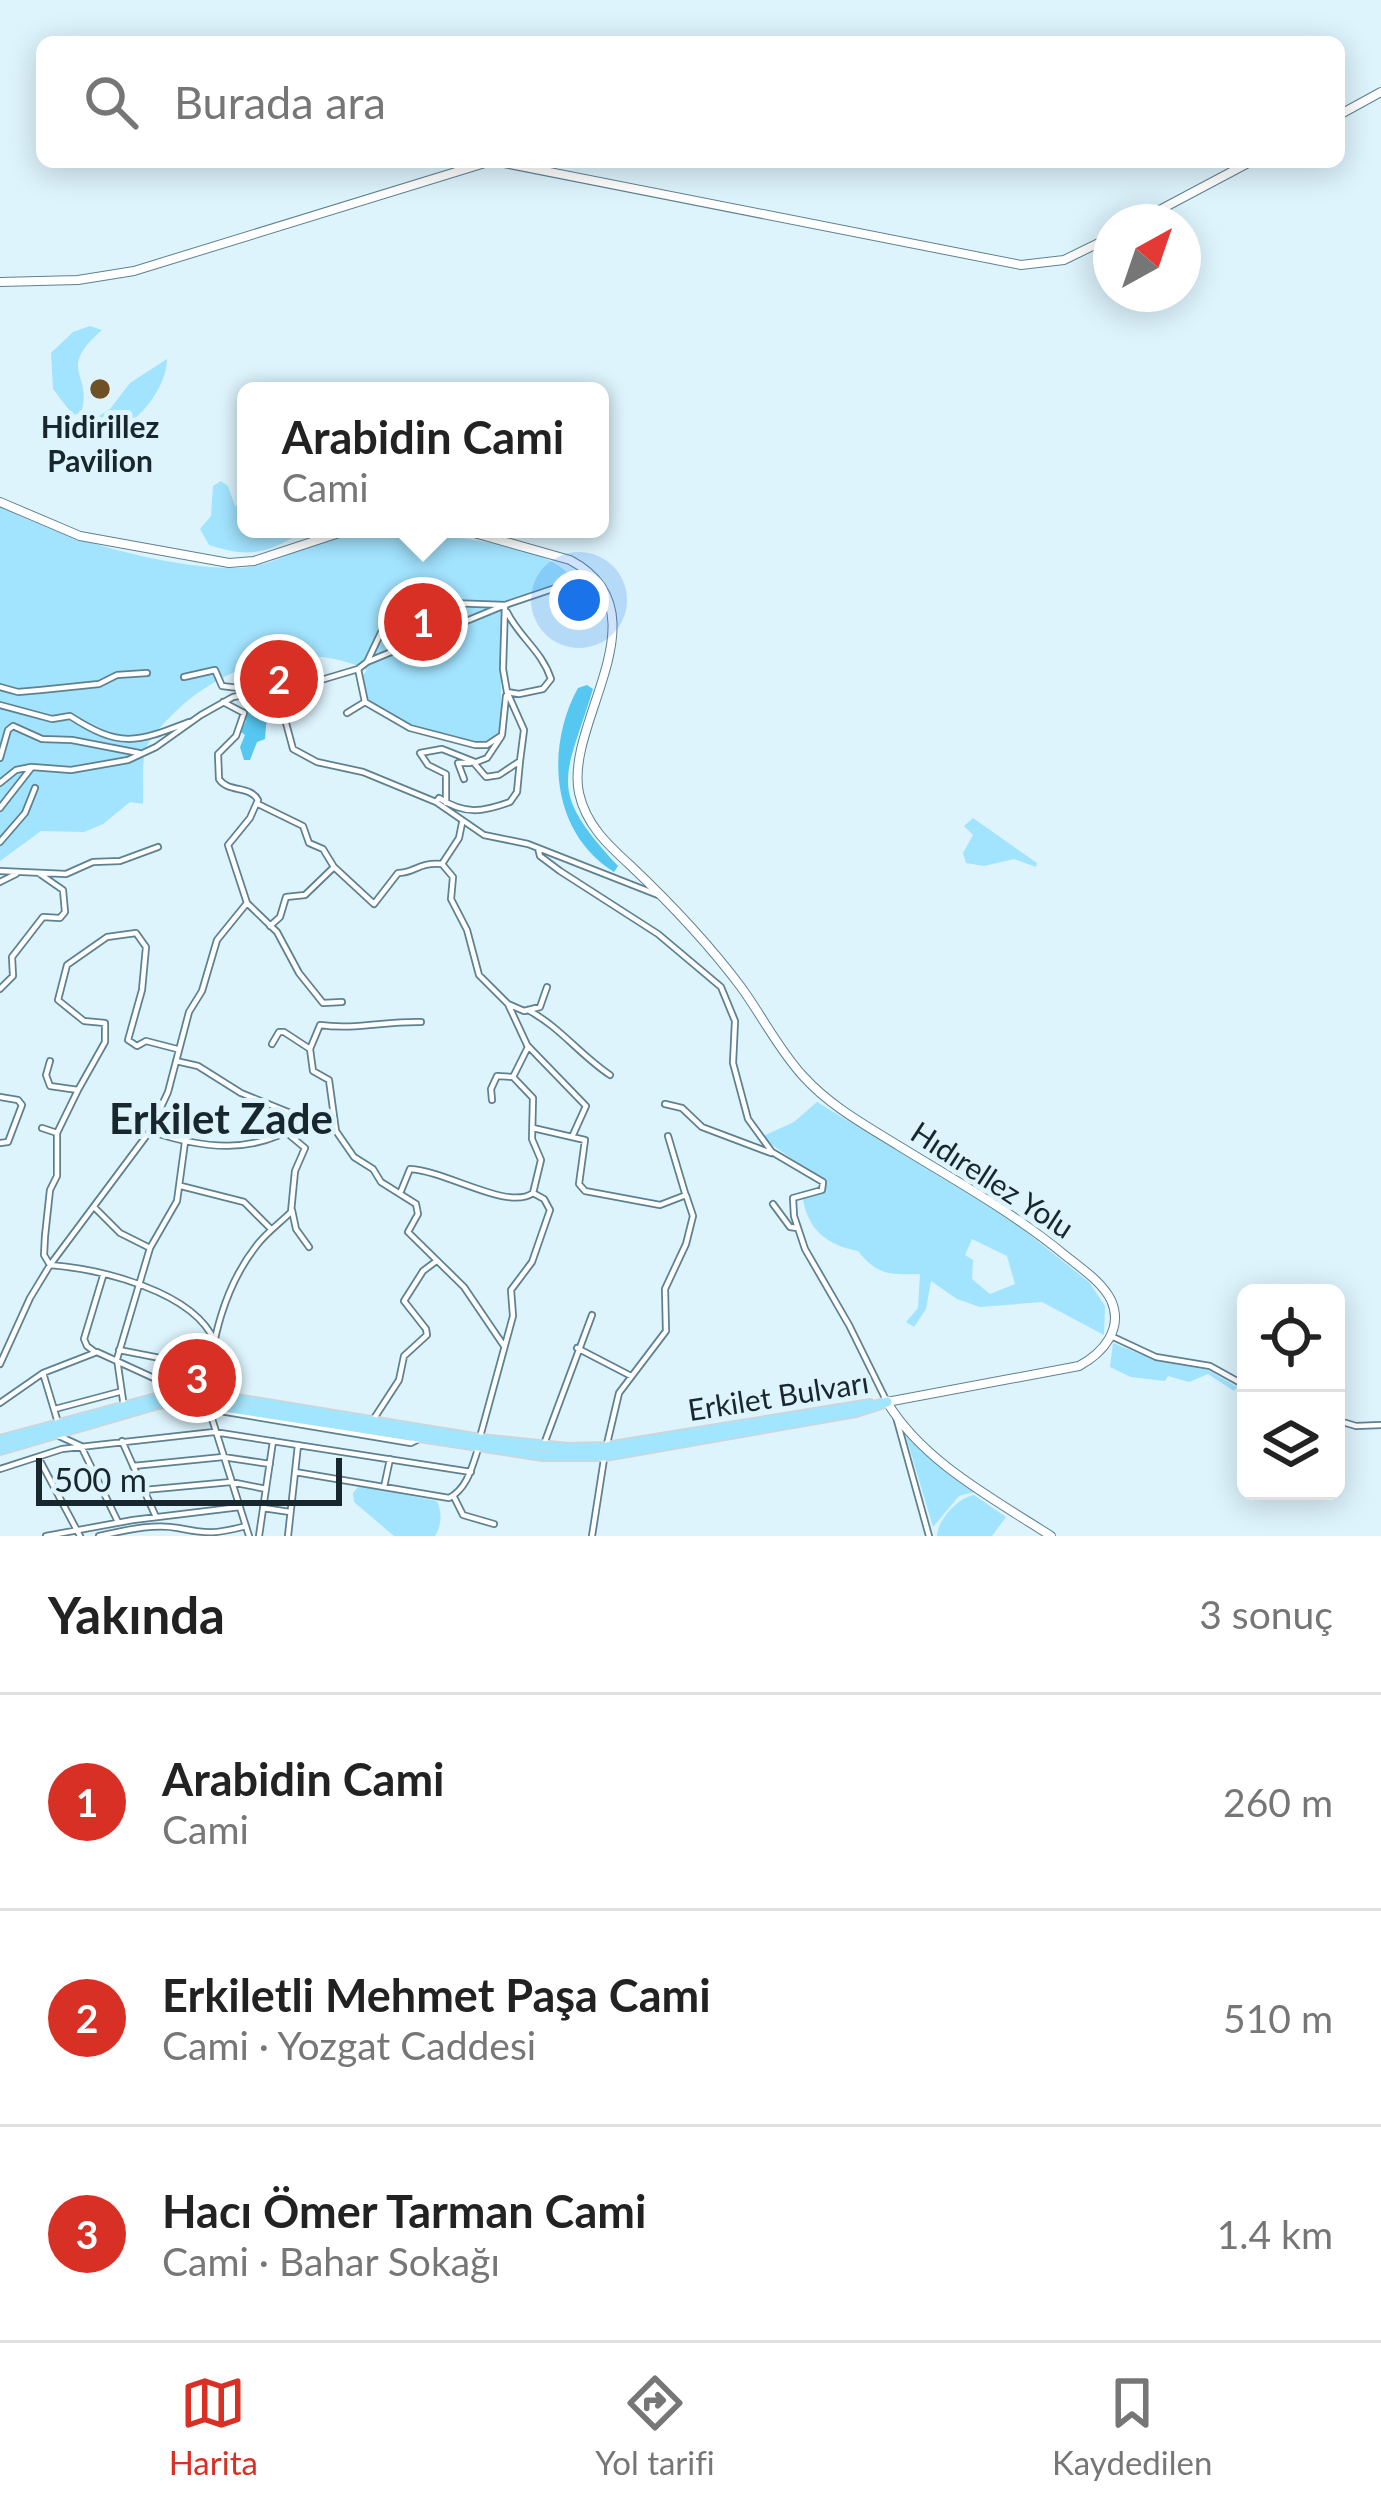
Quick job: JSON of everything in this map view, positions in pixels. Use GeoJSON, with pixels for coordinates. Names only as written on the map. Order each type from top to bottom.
{"type":"FeatureCollection","features":[{"type":"Feature","properties":{"kind":"main road","name":"Erkilet Bulvarı"},"geometry":{"type":"LineString","coordinates":[[0,1440],[124,1407],[170,1389],[207,1402],[423,1436],[606,1451]]}},
{"type":"Feature","properties":{"kind":"main road","name":"Erkilet Bulvarı"},"geometry":{"type":"LineString","coordinates":[[0,1450],[158,1404],[207,1402],[373,1420],[543,1456],[606,1451],[743,1422],[887,1402]]}},
{"type":"Feature","properties":{"kind":"street"},"geometry":{"type":"LineString","coordinates":[[1345,112],[1381,92]]}},
{"type":"Feature","properties":{"kind":"street"},"geometry":{"type":"LineString","coordinates":[[0,282],[78,280],[134,271],[459,168]]}},
{"type":"Feature","properties":{"kind":"street"},"geometry":{"type":"LineString","coordinates":[[517,168],[1021,265],[1064,260],[1093,246]]}},
{"type":"Feature","properties":{"kind":"street"},"geometry":{"type":"LineString","coordinates":[[1171,204],[1239,168]]}},
{"type":"Feature","properties":{"kind":"street"},"geometry":{"type":"LineString","coordinates":[[0,502],[80,536],[229,563],[254,561],[324,538]]}},
{"type":"Feature","properties":{"kind":"street"},"geometry":{"type":"LineString","coordinates":[[492,538],[570,560],[591,577]]}},
{"type":"Feature","properties":{"kind":"street"},"geometry":{"type":"LineString","coordinates":[[0,783],[16,770],[32,767],[70,770],[121,762],[145,753],[223,702],[358,669],[505,604],[591,577]]}},
{"type":"Feature","properties":{"kind":"street","name":"Hıdırellez Yolu"},"geometry":{"type":"LineString","coordinates":[[591,577],[607,604],[611,646],[606,678],[577,758],[580,797],[599,834],[719,959],[811,1084],[849,1115],[1004,1209],[1064,1254],[1109,1297],[1115,1318],[1111,1336]]}},
{"type":"Feature","properties":{"kind":"street"},"geometry":{"type":"LineString","coordinates":[[368,662],[396,601],[505,604]]}},
{"type":"Feature","properties":{"kind":"street"},"geometry":{"type":"LineString","coordinates":[[505,604],[516,628],[543,658],[551,679],[543,688],[507,692]]}},
{"type":"Feature","properties":{"kind":"street"},"geometry":{"type":"LineString","coordinates":[[436,802],[439,798],[463,811],[477,812],[510,802],[517,792],[524,730],[507,692],[503,669],[505,604]]}},
{"type":"Feature","properties":{"kind":"street"},"geometry":{"type":"LineString","coordinates":[[358,669],[365,702],[410,728],[472,744],[487,745],[501,736]]}},
{"type":"Feature","properties":{"kind":"street"},"geometry":{"type":"LineString","coordinates":[[184,677],[214,670],[222,686],[257,691]]}},
{"type":"Feature","properties":{"kind":"street"},"geometry":{"type":"LineString","coordinates":[[0,687],[18,692],[46,690],[147,673]]}},
{"type":"Feature","properties":{"kind":"street"},"geometry":{"type":"LineString","coordinates":[[290,687],[286,723],[293,749],[317,762],[363,772],[436,802],[462,823],[502,842],[538,848],[663,897]]}},
{"type":"Feature","properties":{"kind":"street"},"geometry":{"type":"LineString","coordinates":[[464,779],[458,762],[487,758],[501,736],[507,692]]}},
{"type":"Feature","properties":{"kind":"street"},"geometry":{"type":"LineString","coordinates":[[223,702],[244,713],[236,736],[217,757],[219,779],[226,786],[253,793],[258,804],[303,826],[309,843],[323,850],[334,867],[374,904],[398,873],[421,863],[442,864],[454,877],[451,899],[467,930],[479,975],[508,1004],[527,1045],[528,1054],[513,1077]]}},
{"type":"Feature","properties":{"kind":"street"},"geometry":{"type":"LineString","coordinates":[[347,713],[365,702]]}},
{"type":"Feature","properties":{"kind":"street"},"geometry":{"type":"LineString","coordinates":[[0,705],[52,719],[70,716],[99,734],[125,741],[194,719]]}},
{"type":"Feature","properties":{"kind":"street"},"geometry":{"type":"LineString","coordinates":[[0,758],[8,730],[14,726],[42,739],[145,753]]}},
{"type":"Feature","properties":{"kind":"street"},"geometry":{"type":"LineString","coordinates":[[446,803],[446,775],[428,765],[420,753],[442,749],[474,763],[487,777],[499,775]]}},
{"type":"Feature","properties":{"kind":"street"},"geometry":{"type":"LineString","coordinates":[[492,785],[520,760]]}},
{"type":"Feature","properties":{"kind":"street"},"geometry":{"type":"LineString","coordinates":[[0,808],[32,767]]}},
{"type":"Feature","properties":{"kind":"street"},"geometry":{"type":"LineString","coordinates":[[0,842],[25,813],[35,788]]}},
{"type":"Feature","properties":{"kind":"street"},"geometry":{"type":"LineString","coordinates":[[258,804],[228,845],[247,903],[270,926],[323,1003],[342,1001]]}},
{"type":"Feature","properties":{"kind":"street"},"geometry":{"type":"LineString","coordinates":[[442,864],[459,838],[462,823]]}},
{"type":"Feature","properties":{"kind":"street"},"geometry":{"type":"LineString","coordinates":[[0,871],[66,874],[93,862],[120,861],[158,847]]}},
{"type":"Feature","properties":{"kind":"street"},"geometry":{"type":"LineString","coordinates":[[538,848],[538,855],[560,872],[658,934],[721,987],[736,1027],[733,1064],[741,1103],[756,1134],[777,1155]]}},
{"type":"Feature","properties":{"kind":"street"},"geometry":{"type":"LineString","coordinates":[[270,926],[280,917],[288,896],[304,895],[334,867]]}},
{"type":"Feature","properties":{"kind":"street"},"geometry":{"type":"LineString","coordinates":[[0,882],[16,872]]}},
{"type":"Feature","properties":{"kind":"street"},"geometry":{"type":"LineString","coordinates":[[0,989],[13,976],[12,957],[25,937],[43,917],[64,914],[63,890],[40,874]]}},
{"type":"Feature","properties":{"kind":"street"},"geometry":{"type":"LineString","coordinates":[[0,1364],[50,1265],[149,1131],[168,1092],[189,1012],[202,991],[217,940],[247,903]]}},
{"type":"Feature","properties":{"kind":"street"},"geometry":{"type":"LineString","coordinates":[[50,1265],[44,1255],[45,1236],[50,1190],[57,1176],[57,1132],[105,1042],[105,1023],[86,1022],[58,1000],[67,965],[111,935],[138,934],[146,947],[142,991],[129,1042],[179,1049]]}},
{"type":"Feature","properties":{"kind":"street"},"geometry":{"type":"LineString","coordinates":[[528,1010],[540,1006],[547,987]]}},
{"type":"Feature","properties":{"kind":"street"},"geometry":{"type":"LineString","coordinates":[[508,1004],[528,1010],[557,1029],[586,1059],[610,1075]]}},
{"type":"Feature","properties":{"kind":"street"},"geometry":{"type":"LineString","coordinates":[[421,1022],[374,1023],[353,1029],[320,1025],[310,1049],[313,1071],[329,1080],[336,1131],[354,1157],[418,1209],[408,1232],[464,1287],[504,1346]]}},
{"type":"Feature","properties":{"kind":"street"},"geometry":{"type":"LineString","coordinates":[[272,1044],[284,1032],[310,1049]]}},
{"type":"Feature","properties":{"kind":"street"},"geometry":{"type":"LineString","coordinates":[[527,1045],[587,1107],[572,1137]]}},
{"type":"Feature","properties":{"kind":"street"},"geometry":{"type":"LineString","coordinates":[[50,1060],[46,1071],[50,1086],[78,1090]]}},
{"type":"Feature","properties":{"kind":"street"},"geometry":{"type":"LineString","coordinates":[[176,1061],[198,1066],[241,1093],[293,1114],[301,1123],[336,1131]]}},
{"type":"Feature","properties":{"kind":"street"},"geometry":{"type":"LineString","coordinates":[[400,1194],[410,1169],[456,1178],[505,1199],[524,1199],[533,1192],[541,1160],[533,1142],[533,1098],[513,1077],[497,1076],[492,1100]]}},
{"type":"Feature","properties":{"kind":"street"},"geometry":{"type":"LineString","coordinates":[[0,1097],[22,1105],[8,1142],[0,1143]]}},
{"type":"Feature","properties":{"kind":"street"},"geometry":{"type":"LineString","coordinates":[[664,1104],[682,1108],[702,1126],[812,1172],[824,1184],[815,1193],[793,1198],[797,1228],[807,1255],[896,1417],[929,1536]]}},
{"type":"Feature","properties":{"kind":"street"},"geometry":{"type":"LineString","coordinates":[[149,1131],[185,1141],[243,1145],[273,1141],[301,1123]]}},
{"type":"Feature","properties":{"kind":"street"},"geometry":{"type":"LineString","coordinates":[[42,1128],[57,1132]]}},
{"type":"Feature","properties":{"kind":"street"},"geometry":{"type":"LineString","coordinates":[[532,1128],[587,1143],[579,1184],[585,1191],[660,1205],[686,1195]]}},
{"type":"Feature","properties":{"kind":"street"},"geometry":{"type":"LineString","coordinates":[[287,1133],[305,1148],[294,1174],[292,1210],[296,1229],[309,1247]]}},
{"type":"Feature","properties":{"kind":"street"},"geometry":{"type":"LineString","coordinates":[[592,1536],[614,1402],[666,1331],[665,1289],[693,1216],[668,1136]]}},
{"type":"Feature","properties":{"kind":"street"},"geometry":{"type":"LineString","coordinates":[[124,1407],[119,1392],[119,1350],[150,1248],[181,1186],[185,1141]]}},
{"type":"Feature","properties":{"kind":"street"},"geometry":{"type":"LineString","coordinates":[[181,1186],[244,1202],[271,1230]]}},
{"type":"Feature","properties":{"kind":"street"},"geometry":{"type":"LineString","coordinates":[[454,1497],[471,1472],[513,1316],[511,1290],[532,1262],[550,1210],[533,1192]]}},
{"type":"Feature","properties":{"kind":"street"},"geometry":{"type":"LineString","coordinates":[[773,1204],[790,1227],[797,1228]]}},
{"type":"Feature","properties":{"kind":"street"},"geometry":{"type":"LineString","coordinates":[[94,1208],[115,1229],[150,1248]]}},
{"type":"Feature","properties":{"kind":"street"},"geometry":{"type":"LineString","coordinates":[[249,1536],[207,1402],[210,1368],[233,1283],[271,1230],[292,1210]]}},
{"type":"Feature","properties":{"kind":"street"},"geometry":{"type":"LineString","coordinates":[[373,1420],[400,1380],[406,1353],[427,1335],[404,1301],[423,1271],[435,1262]]}},
{"type":"Feature","properties":{"kind":"street"},"geometry":{"type":"LineString","coordinates":[[50,1265],[92,1268],[190,1308],[207,1322],[215,1342]]}},
{"type":"Feature","properties":{"kind":"street"},"geometry":{"type":"LineString","coordinates":[[104,1276],[84,1339],[87,1346],[170,1389]]}},
{"type":"Feature","properties":{"kind":"street"},"geometry":{"type":"LineString","coordinates":[[544,1446],[592,1315]]}},
{"type":"Feature","properties":{"kind":"street"},"geometry":{"type":"LineString","coordinates":[[887,1402],[1071,1370],[1094,1358],[1111,1336],[1156,1357],[1210,1366],[1237,1381]]}},
{"type":"Feature","properties":{"kind":"street"},"geometry":{"type":"LineString","coordinates":[[0,1343],[8,1347]]}},
{"type":"Feature","properties":{"kind":"street"},"geometry":{"type":"LineString","coordinates":[[577,1348],[620,1366],[631,1376]]}},
{"type":"Feature","properties":{"kind":"street"},"geometry":{"type":"LineString","coordinates":[[119,1350],[160,1358],[170,1389]]}},
{"type":"Feature","properties":{"kind":"street"},"geometry":{"type":"LineString","coordinates":[[0,1403],[43,1373],[97,1352]]}},
{"type":"Feature","properties":{"kind":"street"},"geometry":{"type":"LineString","coordinates":[[210,1368],[220,1381],[237,1387]]}},
{"type":"Feature","properties":{"kind":"street"},"geometry":{"type":"LineString","coordinates":[[43,1373],[59,1426]]}},
{"type":"Feature","properties":{"kind":"street"},"geometry":{"type":"LineString","coordinates":[[55,1409],[119,1392]]}},
{"type":"Feature","properties":{"kind":"street"},"geometry":{"type":"LineString","coordinates":[[896,1417],[949,1466],[1051,1536]]}},
{"type":"Feature","properties":{"kind":"street"},"geometry":{"type":"LineString","coordinates":[[1345,1423],[1381,1425]]}},
{"type":"Feature","properties":{"kind":"street"},"geometry":{"type":"LineString","coordinates":[[0,1469],[81,1446],[214,1432],[471,1472]]}},
{"type":"Feature","properties":{"kind":"street"},"geometry":{"type":"LineString","coordinates":[[49,1436],[81,1446],[118,1522]]}},
{"type":"Feature","properties":{"kind":"street"},"geometry":{"type":"LineString","coordinates":[[122,1441],[154,1517],[153,1528]]}},
{"type":"Feature","properties":{"kind":"street"},"geometry":{"type":"LineString","coordinates":[[259,1536],[273,1441]]}},
{"type":"Feature","properties":{"kind":"street"},"geometry":{"type":"LineString","coordinates":[[288,1536],[298,1445]]}},
{"type":"Feature","properties":{"kind":"street"},"geometry":{"type":"LineString","coordinates":[[37,1455],[79,1532]]}},
{"type":"Feature","properties":{"kind":"street"},"geometry":{"type":"LineString","coordinates":[[133,1466],[223,1457],[269,1464]]}},
{"type":"Feature","properties":{"kind":"street"},"geometry":{"type":"LineString","coordinates":[[385,1487],[390,1459]]}},
{"type":"Feature","properties":{"kind":"street"},"geometry":{"type":"LineString","coordinates":[[295,1472],[454,1497]]}},
{"type":"Feature","properties":{"kind":"street"},"geometry":{"type":"LineString","coordinates":[[144,1490],[231,1482],[266,1489]]}},
{"type":"Feature","properties":{"kind":"street"},"geometry":{"type":"LineString","coordinates":[[454,1497],[464,1516],[494,1524]]}},
{"type":"Feature","properties":{"kind":"street"},"geometry":{"type":"LineString","coordinates":[[46,1536],[240,1507]]}},
{"type":"Feature","properties":{"kind":"street"},"geometry":{"type":"LineString","coordinates":[[263,1508],[290,1512]]}},
{"type":"Feature","properties":{"kind":"street"},"geometry":{"type":"LineString","coordinates":[[99,1536],[153,1528],[212,1535],[246,1526]]}},
{"type":"Feature","properties":{"kind":"shaded area"},"geometry":{"type":"Polygon","coordinates":[[[90,326],[102,330],[81,355],[84,400],[81,413],[73,415],[53,389],[51,353],[73,332],[90,326]]]}},
{"type":"Feature","properties":{"kind":"shaded area"},"geometry":{"type":"Polygon","coordinates":[[[167,359],[161,384],[144,409],[122,427],[97,430],[96,418],[110,409],[130,383],[167,359]]]}},
{"type":"Feature","properties":{"kind":"shaded area"},"geometry":{"type":"Polygon","coordinates":[[[221,481],[228,486],[237,506],[237,538],[292,538],[250,552],[209,545],[200,529],[211,516],[213,486],[221,481]]]}},
{"type":"Feature","properties":{"kind":"shaded area"},"geometry":{"type":"Polygon","coordinates":[[[0,506],[84,540],[148,558],[210,567],[252,567],[335,538],[456,538],[531,553],[556,564],[572,578],[501,612],[497,741],[482,745],[447,740],[394,717],[365,700],[362,676],[367,670],[342,661],[291,657],[266,661],[218,680],[159,728],[144,754],[143,804],[130,802],[103,824],[84,832],[41,831],[0,861],[0,506]]]}},
{"type":"Feature","properties":{"kind":"shaded area"},"geometry":{"type":"Polygon","coordinates":[[[578,688],[593,689],[568,783],[580,818],[618,866],[614,872],[577,835],[560,788],[558,762],[567,712],[578,688]]]}},
{"type":"Feature","properties":{"kind":"shaded area"},"geometry":{"type":"Polygon","coordinates":[[[268,701],[265,739],[257,742],[250,760],[244,760],[240,747],[245,735],[241,732],[246,721],[244,706],[268,701]]]}},
{"type":"Feature","properties":{"kind":"shaded area"},"geometry":{"type":"Polygon","coordinates":[[[973,818],[1037,863],[1036,867],[1014,859],[984,866],[966,863],[963,853],[973,835],[964,826],[973,818]]]}},
{"type":"Feature","properties":{"kind":"shaded area"},"geometry":{"type":"Polygon","coordinates":[[[817,1102],[1011,1220],[1089,1282],[1105,1306],[1104,1335],[1042,1302],[980,1307],[957,1299],[931,1281],[926,1309],[914,1327],[906,1322],[918,1308],[920,1274],[885,1272],[858,1251],[821,1234],[809,1219],[803,1199],[822,1194],[823,1181],[761,1137],[794,1122],[817,1102]],[[972,1239],[965,1255],[973,1260],[972,1279],[990,1294],[1015,1284],[1007,1256],[972,1239]]]}},
{"type":"Feature","properties":{"kind":"shaded area"},"geometry":{"type":"Polygon","coordinates":[[[1113,1343],[1157,1361],[1208,1370],[1237,1387],[1234,1391],[1208,1374],[1189,1382],[1168,1376],[1165,1381],[1131,1377],[1110,1367],[1113,1343]]]}},
{"type":"Feature","properties":{"kind":"shaded area"},"geometry":{"type":"Polygon","coordinates":[[[902,1423],[974,1492],[959,1496],[933,1527],[902,1423]]]}},
{"type":"Feature","properties":{"kind":"shaded area"},"geometry":{"type":"Polygon","coordinates":[[[359,1486],[437,1501],[440,1518],[435,1536],[394,1536],[354,1502],[353,1493],[359,1486]]]}},
{"type":"Feature","properties":{"kind":"shaded area"},"geometry":{"type":"Polygon","coordinates":[[[974,1495],[1006,1517],[992,1536],[937,1536],[950,1510],[974,1495]]]}},
{"type":"Feature","properties":{"kind":"place","name":"Hidirillez Pavilion"},"geometry":{"type":"Point","coordinates":[100,389]}},
{"type":"Feature","properties":{"kind":"place","name":"Arabidin Cami"},"geometry":{"type":"Point","coordinates":[423,622]}},
{"type":"Feature","properties":{"kind":"place","name":"Erkiletli Mehmet Paşa Cami"},"geometry":{"type":"Point","coordinates":[279,679]}},
{"type":"Feature","properties":{"kind":"place","name":"Hacı Ömer Tarman Cami"},"geometry":{"type":"Point","coordinates":[197,1378]}},
{"type":"Feature","properties":{"kind":"district","name":"Erkilet Zade"},"geometry":{"type":"Point","coordinates":[221,1118]}}]}
